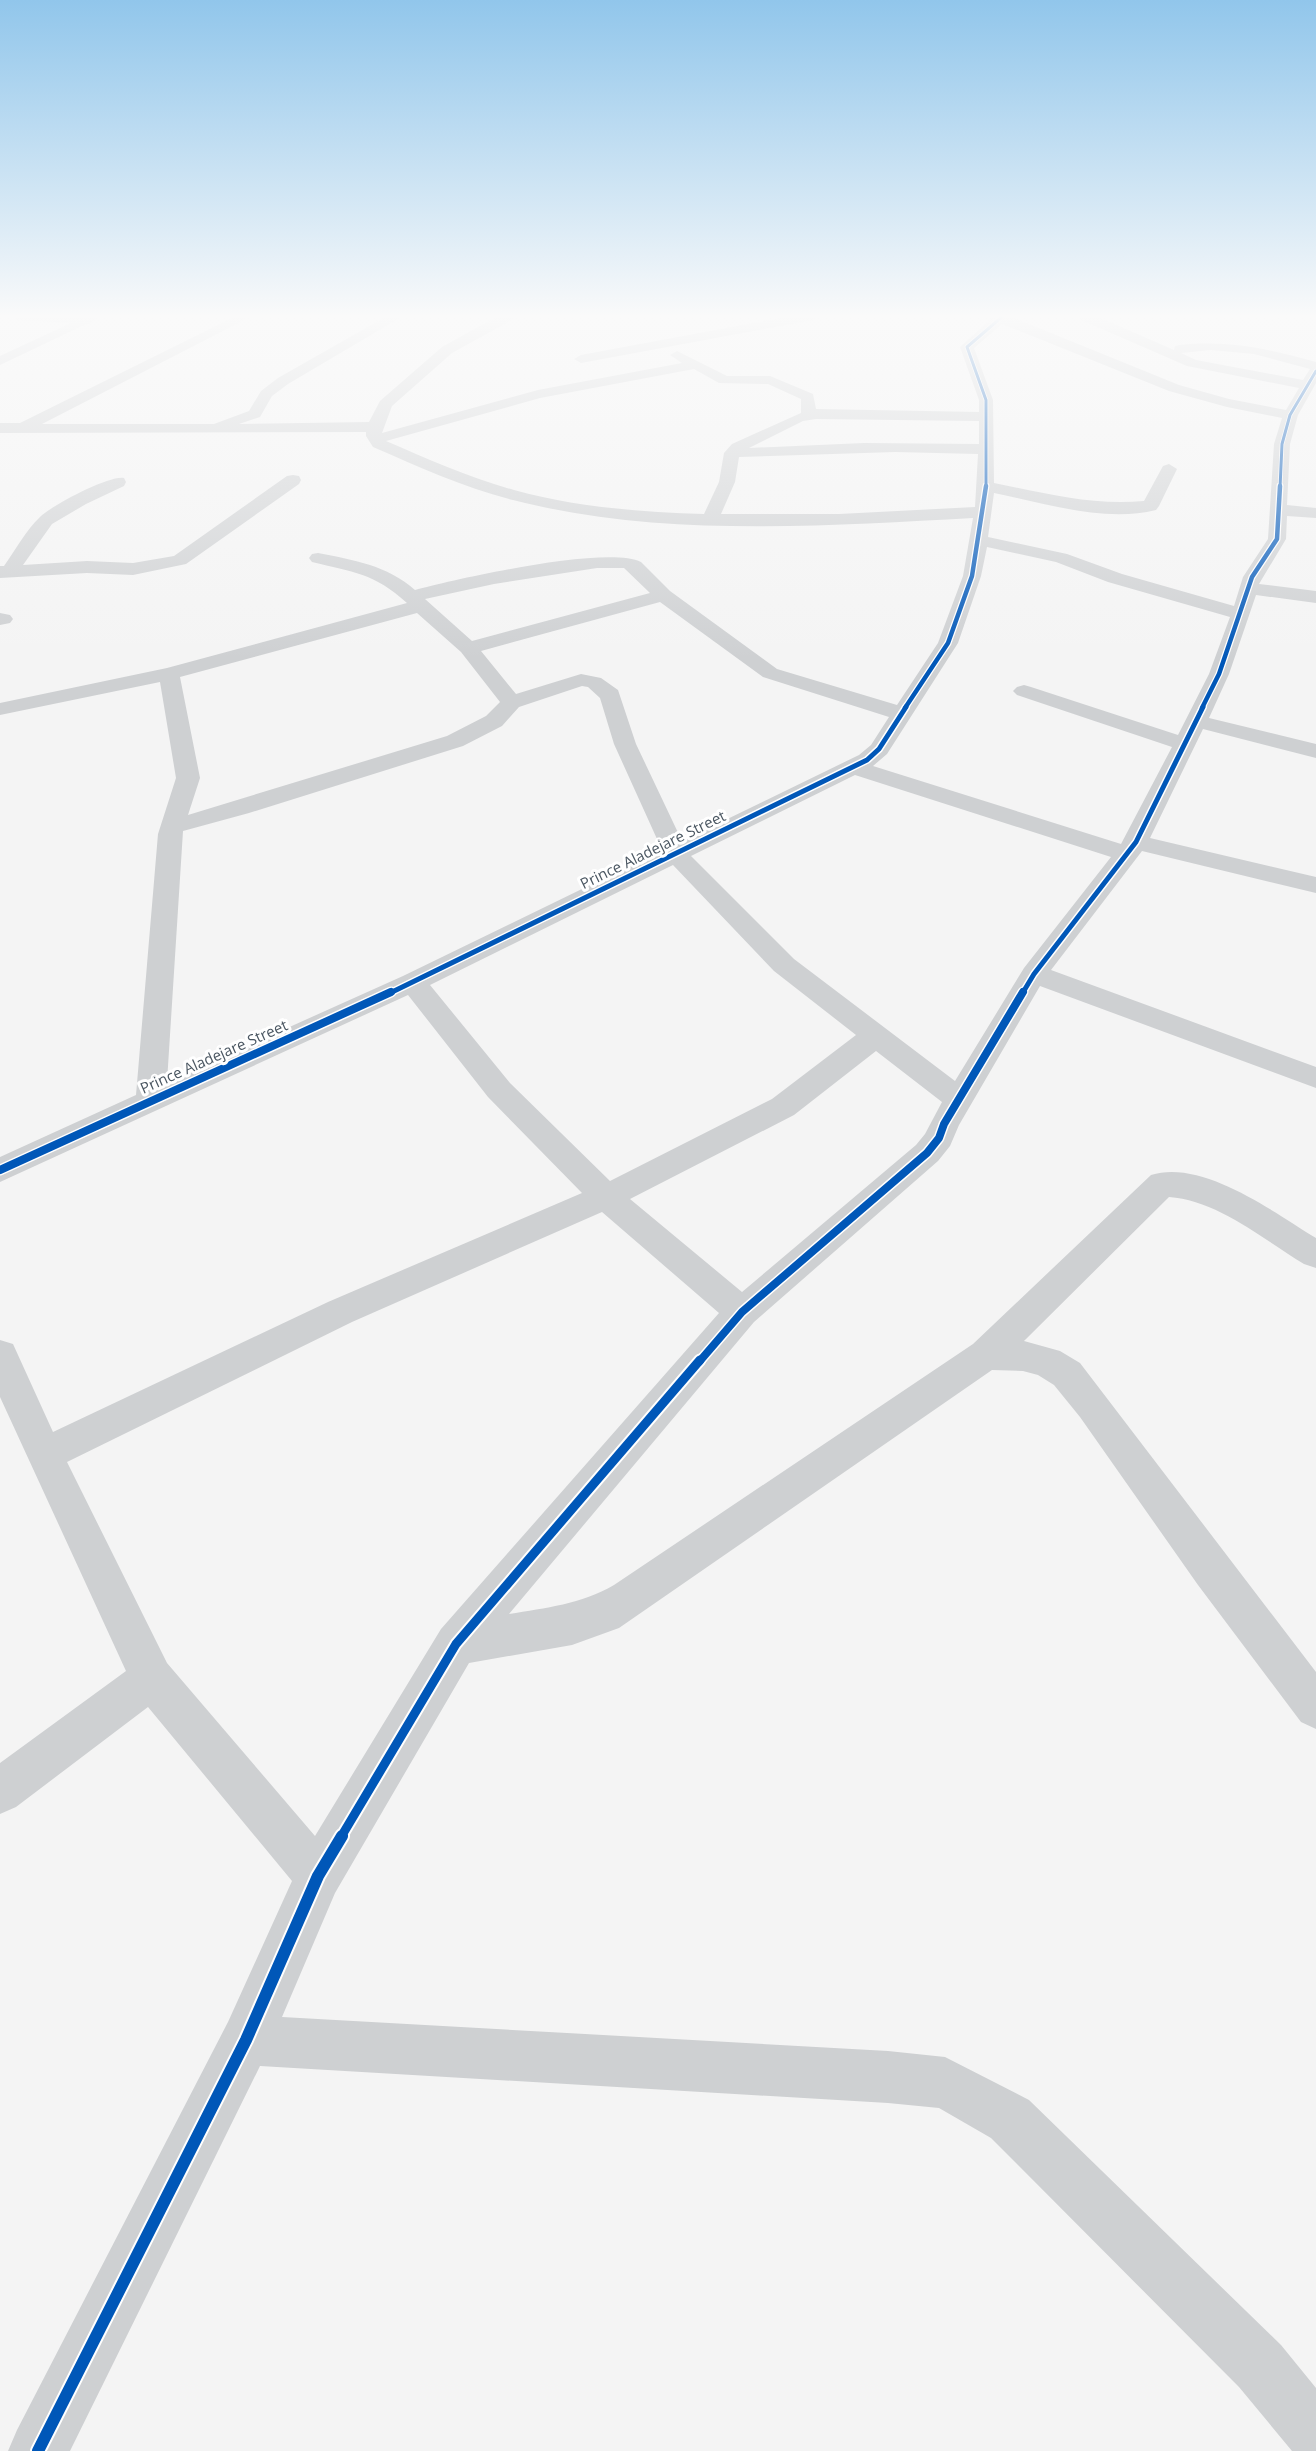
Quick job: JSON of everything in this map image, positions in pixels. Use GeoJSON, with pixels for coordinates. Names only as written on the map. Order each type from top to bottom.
{"type":"FeatureCollection","features":[{"type":"Feature","properties":{"kind":"street"},"geometry":{"type":"LineString","coordinates":[[264,430],[375,433],[386,430]]}},
{"type":"Feature","properties":{"kind":"street"},"geometry":{"type":"LineString","coordinates":[[709,521],[727,482],[732,453],[738,447],[775,430]]}},
{"type":"Feature","properties":{"kind":"street","name":"Prince Aladejare Street"},"geometry":{"type":"LineString","coordinates":[[0,1170],[413,982],[854,767],[879,750],[948,643],[972,576],[986,486],[987,430]]}},
{"type":"Feature","properties":{"kind":"street"},"geometry":{"type":"LineString","coordinates":[[38,2451],[246,2040],[318,1876],[456,1644],[742,1312],[927,1153],[939,1138],[944,1124],[1034,974],[1131,848],[1219,674],[1252,577],[1277,539],[1282,444],[1286,430]]}},
{"type":"Feature","properties":{"kind":"street"},"geometry":{"type":"LineString","coordinates":[[375,433],[379,444],[435,468],[507,494],[567,506],[653,518],[709,521],[839,520],[982,513]]}},
{"type":"Feature","properties":{"kind":"street"},"geometry":{"type":"LineString","coordinates":[[732,453],[800,449],[927,447],[986,449]]}},
{"type":"Feature","properties":{"kind":"street"},"geometry":{"type":"LineString","coordinates":[[986,486],[1101,507],[1132,508],[1150,506],[1169,470]]}},
{"type":"Feature","properties":{"kind":"street"},"geometry":{"type":"LineString","coordinates":[[4,572],[87,567],[133,569],[180,560],[293,480]]}},
{"type":"Feature","properties":{"kind":"street"},"geometry":{"type":"LineString","coordinates":[[4,572],[46,520],[80,500],[118,482]]}},
{"type":"Feature","properties":{"kind":"street"},"geometry":{"type":"LineString","coordinates":[[1280,510],[1316,513]]}},
{"type":"Feature","properties":{"kind":"street"},"geometry":{"type":"LineString","coordinates":[[979,540],[1061,558],[1115,578],[1244,601],[1316,597]]}},
{"type":"Feature","properties":{"kind":"street"},"geometry":{"type":"LineString","coordinates":[[318,558],[366,568],[395,582],[468,648],[511,702]]}},
{"type":"Feature","properties":{"kind":"street"},"geometry":{"type":"LineString","coordinates":[[0,709],[169,674],[418,601],[465,582],[576,565],[619,562],[634,566],[663,594],[770,673],[902,714]]}},
{"type":"Feature","properties":{"kind":"street"},"geometry":{"type":"LineString","coordinates":[[468,648],[663,594]]}},
{"type":"Feature","properties":{"kind":"street"},"geometry":{"type":"LineString","coordinates":[[151,1100],[170,834],[188,778],[169,674]]}},
{"type":"Feature","properties":{"kind":"street"},"geometry":{"type":"LineString","coordinates":[[173,826],[241,808],[455,741],[494,721],[511,702],[581,680],[594,682],[610,695],[625,744],[676,854],[784,965],[959,1100]]}},
{"type":"Feature","properties":{"kind":"street"},"geometry":{"type":"LineString","coordinates":[[1024,691],[1190,733],[1316,751]]}},
{"type":"Feature","properties":{"kind":"street"},"geometry":{"type":"LineString","coordinates":[[854,767],[1131,848],[1316,885]]}},
{"type":"Feature","properties":{"kind":"street"},"geometry":{"type":"LineString","coordinates":[[1034,974],[1316,1078]]}},
{"type":"Feature","properties":{"kind":"street"},"geometry":{"type":"LineString","coordinates":[[413,982],[499,1090],[606,1197],[742,1312]]}},
{"type":"Feature","properties":{"kind":"street"},"geometry":{"type":"LineString","coordinates":[[44,1455],[340,1312],[606,1197],[783,1107],[875,1036]]}},
{"type":"Feature","properties":{"kind":"street"},"geometry":{"type":"LineString","coordinates":[[456,1644],[572,1624],[603,1614],[986,1355],[1162,1184],[1190,1186],[1224,1199],[1316,1255]]}},
{"type":"Feature","properties":{"kind":"street"},"geometry":{"type":"LineString","coordinates":[[0,1355],[44,1455],[152,1678],[318,1876]]}},
{"type":"Feature","properties":{"kind":"street"},"geometry":{"type":"LineString","coordinates":[[986,1355],[1023,1356],[1047,1362],[1067,1374],[1094,1406],[1212,1571],[1316,1707]]}},
{"type":"Feature","properties":{"kind":"street"},"geometry":{"type":"LineString","coordinates":[[0,1791],[152,1678]]}},
{"type":"Feature","properties":{"kind":"street"},"geometry":{"type":"LineString","coordinates":[[246,2040],[864,2075],[945,2083],[1010,2119],[1260,2366],[1316,2434]]}},
{"type":"Feature","properties":{"kind":"cycle path"},"geometry":{"type":"LineString","coordinates":[[0,1170],[413,982],[867,760],[879,749],[948,643],[972,576],[979,540],[986,486],[987,430]]}},
{"type":"Feature","properties":{"kind":"cycle path"},"geometry":{"type":"LineString","coordinates":[[38,2451],[246,2040],[318,1876],[456,1644],[742,1312],[927,1153],[939,1138],[944,1124],[1034,974],[1136,842],[1219,674],[1252,577],[1277,539],[1282,444],[1286,430]]}}]}
